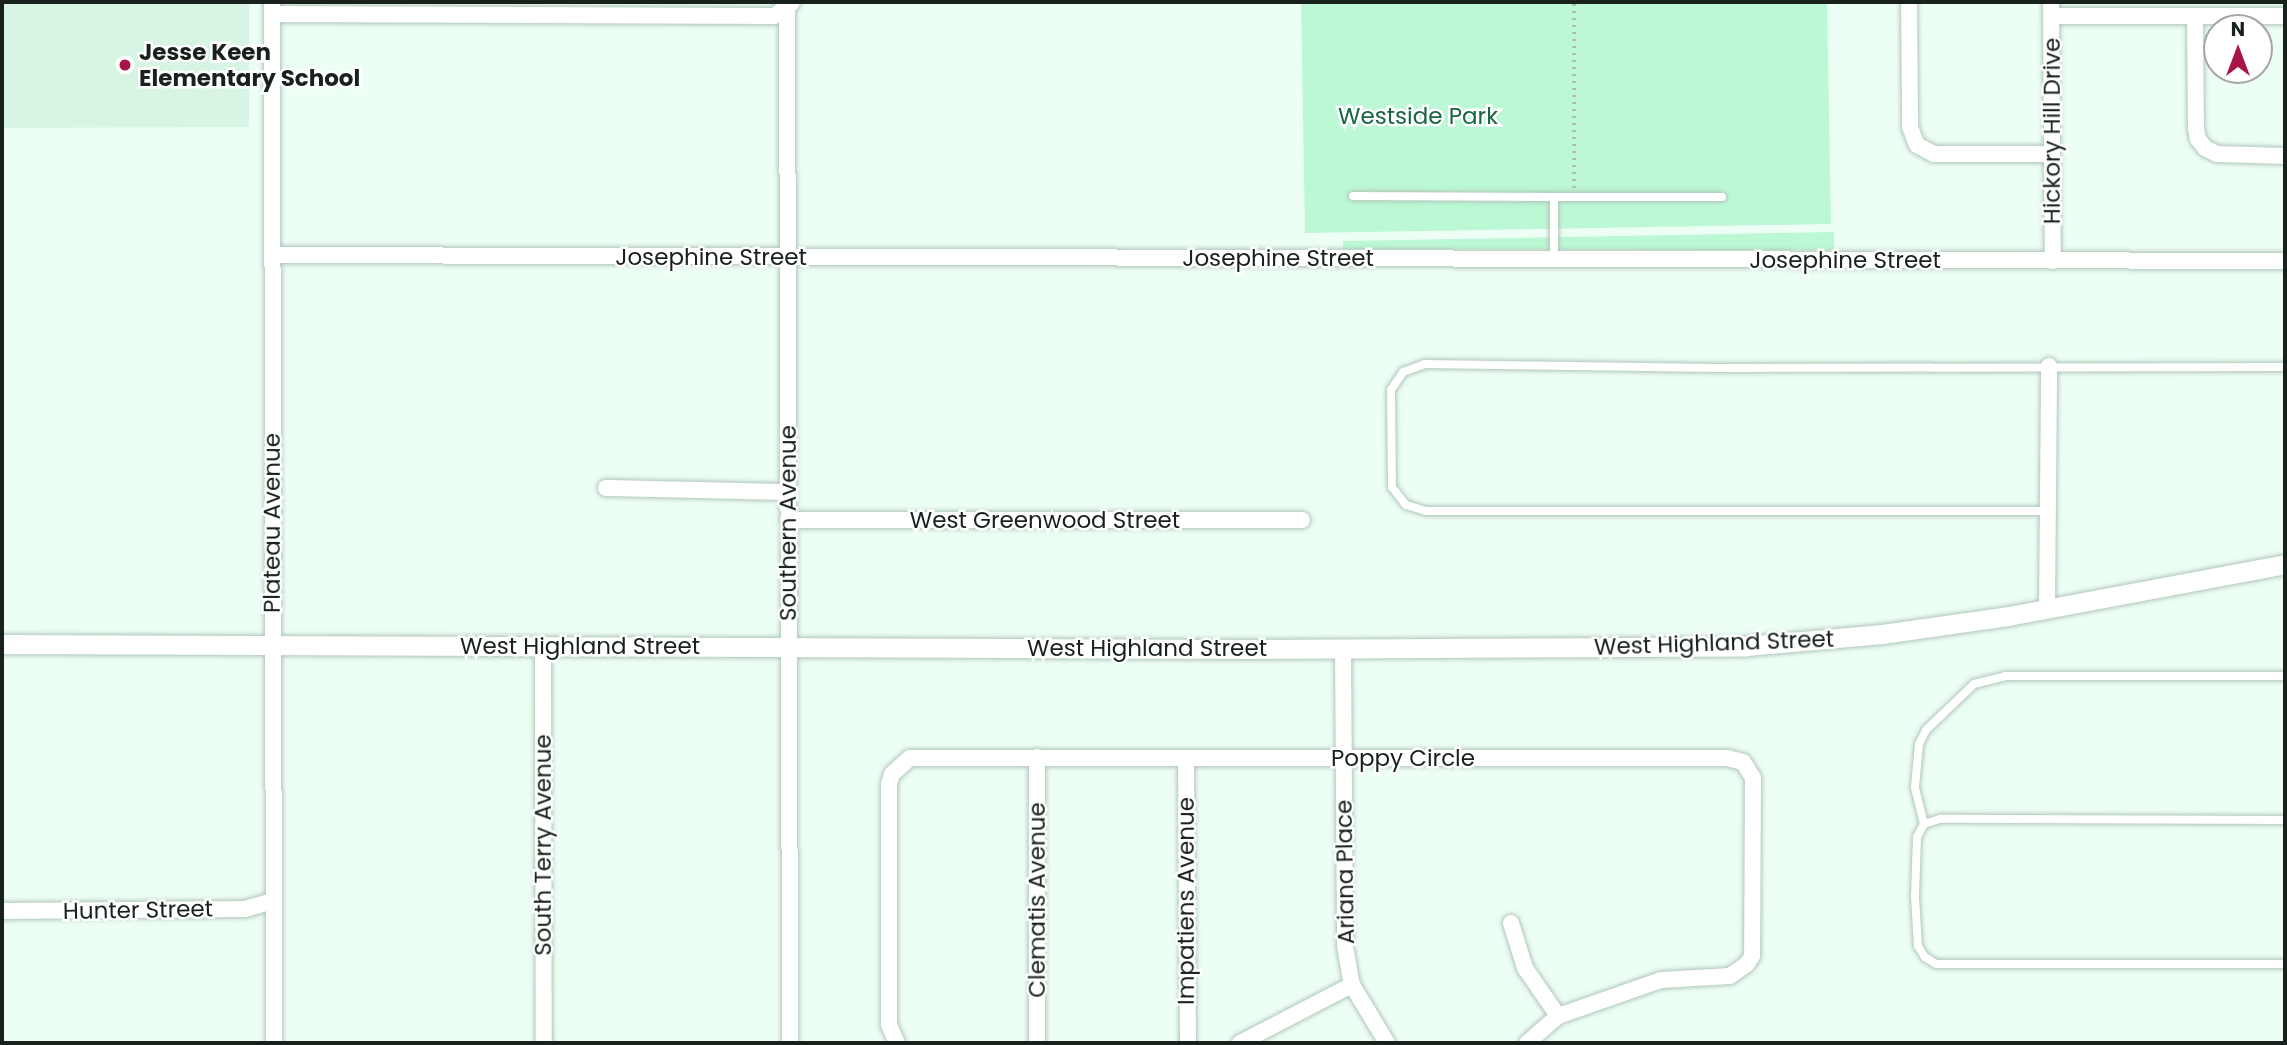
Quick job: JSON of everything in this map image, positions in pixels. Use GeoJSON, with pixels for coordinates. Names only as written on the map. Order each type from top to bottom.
{"type":"FeatureCollection","features":[{"type":"Feature","properties":{"kind":"street"},"geometry":{"type":"LineString","coordinates":[[1909,2],[1910,127],[1917,145],[1934,154],[2052,154]]}},
{"type":"Feature","properties":{"kind":"street"},"geometry":{"type":"LineString","coordinates":[[272,8],[774,16],[789,3]]}},
{"type":"Feature","properties":{"kind":"street","name":"Southern Avenue"},"geometry":{"type":"LineString","coordinates":[[789,3],[790,1043]]}},
{"type":"Feature","properties":{"kind":"street","name":"Plateau Avenue"},"geometry":{"type":"LineString","coordinates":[[272,8],[274,1043]]}},
{"type":"Feature","properties":{"kind":"street"},"geometry":{"type":"LineString","coordinates":[[2052,9],[2195,16],[2285,16]]}},
{"type":"Feature","properties":{"kind":"street","name":"Hickory Hill Drive"},"geometry":{"type":"LineString","coordinates":[[2052,9],[2053,261]]}},
{"type":"Feature","properties":{"kind":"street"},"geometry":{"type":"LineString","coordinates":[[2195,16],[2198,139],[2205,148],[2217,154],[2285,156]]}},
{"type":"Feature","properties":{"kind":"street","name":"Josephine Street"},"geometry":{"type":"LineString","coordinates":[[272,255],[2285,261]]}},
{"type":"Feature","properties":{"kind":"street"},"geometry":{"type":"LineString","coordinates":[[2048,609],[2049,366]]}},
{"type":"Feature","properties":{"kind":"street"},"geometry":{"type":"LineString","coordinates":[[606,488],[788,492]]}},
{"type":"Feature","properties":{"kind":"street","name":"West Greenwood Street"},"geometry":{"type":"LineString","coordinates":[[788,520],[1303,520]]}},
{"type":"Feature","properties":{"kind":"street","name":"West Highland Street"},"geometry":{"type":"LineString","coordinates":[[2,643],[1343,649],[1746,646],[1882,634],[2048,609],[2285,564]]}},
{"type":"Feature","properties":{"kind":"street","name":"South Terry Avenue"},"geometry":{"type":"LineString","coordinates":[[543,647],[544,1043]]}},
{"type":"Feature","properties":{"kind":"street","name":"Ariana Place"},"geometry":{"type":"LineString","coordinates":[[1343,649],[1344,930],[1352,985],[1387,1043]]}},
{"type":"Feature","properties":{"kind":"street","name":"Clematis Avenue"},"geometry":{"type":"LineString","coordinates":[[1037,757],[1037,1043]]}},
{"type":"Feature","properties":{"kind":"street","name":"Poppy Circle"},"geometry":{"type":"LineString","coordinates":[[897,1043],[889,1025],[889,784],[892,774],[910,758],[1727,758],[1743,762],[1753,778],[1752,956],[1747,964],[1730,976],[1661,980],[1558,1016],[1527,1043]]}},
{"type":"Feature","properties":{"kind":"street","name":"Impatiens Avenue"},"geometry":{"type":"LineString","coordinates":[[1186,758],[1188,1043]]}},
{"type":"Feature","properties":{"kind":"street","name":"Hunter Street"},"geometry":{"type":"LineString","coordinates":[[2,911],[245,909],[273,901]]}},
{"type":"Feature","properties":{"kind":"street"},"geometry":{"type":"LineString","coordinates":[[1511,923],[1525,968],[1558,1016]]}},
{"type":"Feature","properties":{"kind":"street"},"geometry":{"type":"LineString","coordinates":[[1240,1043],[1352,985]]}},
{"type":"Feature","properties":{"kind":"lane"},"geometry":{"type":"LineString","coordinates":[[1353,196],[1722,197]]}},
{"type":"Feature","properties":{"kind":"lane"},"geometry":{"type":"LineString","coordinates":[[1554,259],[1555,197]]}},
{"type":"Feature","properties":{"kind":"lane"},"geometry":{"type":"LineString","coordinates":[[2048,512],[1426,512],[1406,505],[1392,487],[1391,390],[1403,372],[1424,364],[1716,368],[2285,367]]}},
{"type":"Feature","properties":{"kind":"lane"},"geometry":{"type":"LineString","coordinates":[[2285,676],[2005,676],[1974,684],[1926,730],[1919,744],[1914,787],[1924,824],[1917,837],[1916,934],[1918,946],[1925,957],[1936,964],[2285,964]]}},
{"type":"Feature","properties":{"kind":"lane"},"geometry":{"type":"LineString","coordinates":[[1924,824],[1940,819],[2285,820]]}},
{"type":"Feature","properties":{"kind":"path"},"geometry":{"type":"LineString","coordinates":[[1574,2],[1574,197]]}},
{"type":"Feature","properties":{"kind":"shaded area","name":"Jesse Keen Elementary School"},"geometry":{"type":"Polygon","coordinates":[[[2,2],[249,2],[249,127],[2,128],[2,2]]]}},
{"type":"Feature","properties":{"kind":"green space","name":"Westside Park"},"geometry":{"type":"Polygon","coordinates":[[[1301,2],[1827,2],[1831,224],[1305,233],[1301,2]]]}},
{"type":"Feature","properties":{"kind":"green space"},"geometry":{"type":"Polygon","coordinates":[[[1834,232],[1834,250],[1343,249],[1343,241],[1834,232]]]}},
{"type":"Feature","properties":{"kind":"place","name":"Jesse Keen Elementary School"},"geometry":{"type":"Point","coordinates":[125,65]}}]}
